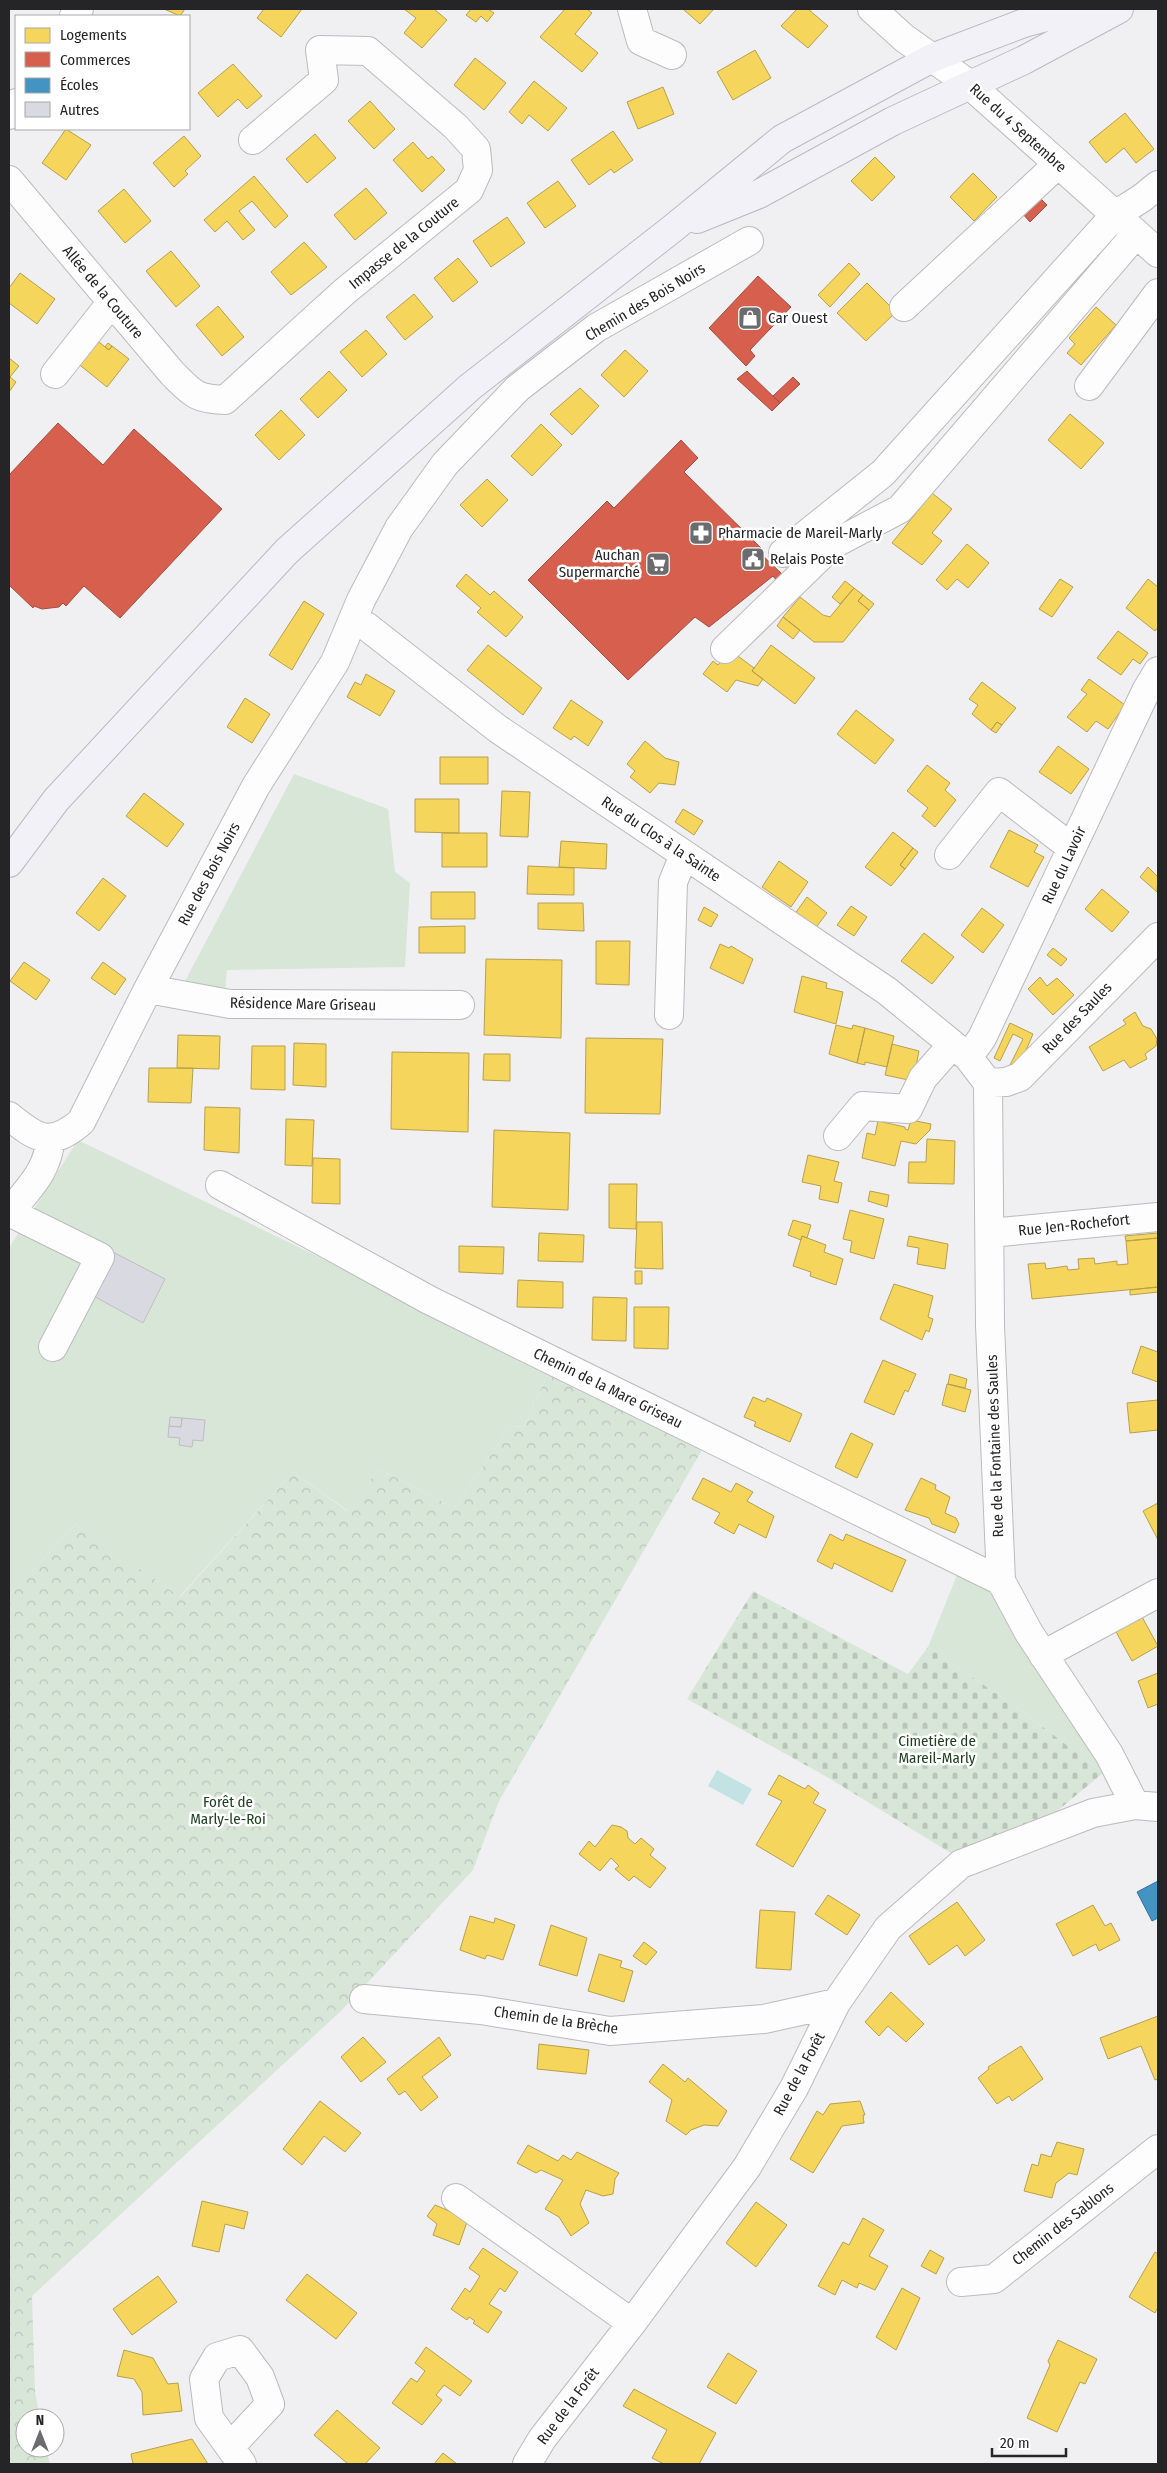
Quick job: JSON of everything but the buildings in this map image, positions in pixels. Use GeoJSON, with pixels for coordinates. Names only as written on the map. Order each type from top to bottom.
{"type":"FeatureCollection","features":[{"type":"Feature","properties":{"kind":"main road"},"geometry":{"type":"LineString","coordinates":[[9,863],[56,800],[287,551],[470,387],[672,229],[782,139],[932,58],[1024,23],[1076,9]]}},
{"type":"Feature","properties":{"kind":"main road"},"geometry":{"type":"LineString","coordinates":[[672,229],[759,194],[893,121],[1024,60],[1119,9]]}},
{"type":"Feature","properties":{"kind":"main road"},"geometry":{"type":"LineString","coordinates":[[9,840],[56,800]]}},
{"type":"Feature","properties":{"kind":"street"},"geometry":{"type":"LineString","coordinates":[[632,9],[641,41],[672,56]]}},
{"type":"Feature","properties":{"kind":"street","name":"Rue du 4 Septembre"},"geometry":{"type":"LineString","coordinates":[[872,9],[904,38],[969,84],[1158,253]]}},
{"type":"Feature","properties":{"kind":"street","name":"Impasse de la Couture"},"geometry":{"type":"LineString","coordinates":[[203,399],[225,400],[344,292],[469,190],[478,170],[476,149],[470,142],[456,127],[368,51],[320,50],[324,80],[253,140]]}},
{"type":"Feature","properties":{"kind":"street"},"geometry":{"type":"LineString","coordinates":[[904,308],[1058,164]]}},
{"type":"Feature","properties":{"kind":"street","name":"Allée de la Couture"},"geometry":{"type":"LineString","coordinates":[[9,180],[172,373],[192,392],[203,399]]}},
{"type":"Feature","properties":{"kind":"street"},"geometry":{"type":"LineString","coordinates":[[783,553],[884,473],[1115,215],[1142,198],[1158,185]]}},
{"type":"Feature","properties":{"kind":"street"},"geometry":{"type":"LineString","coordinates":[[725,649],[832,545],[900,509],[1136,234]]}},
{"type":"Feature","properties":{"kind":"street","name":"Chemin des Bois Noirs"},"geometry":{"type":"LineString","coordinates":[[357,612],[399,528],[445,464],[518,388],[596,328],[748,241]]}},
{"type":"Feature","properties":{"kind":"street"},"geometry":{"type":"LineString","coordinates":[[1089,386],[1158,293]]}},
{"type":"Feature","properties":{"kind":"street"},"geometry":{"type":"LineString","coordinates":[[55,374],[111,302]]}},
{"type":"Feature","properties":{"kind":"street","name":"Rue du Clos à la Sainte"},"geometry":{"type":"LineString","coordinates":[[357,612],[366,626],[498,729],[887,991],[960,1051]]}},
{"type":"Feature","properties":{"kind":"street","name":"Rue des Bois Noirs"},"geometry":{"type":"LineString","coordinates":[[51,1138],[67,1133],[81,1122],[148,989],[256,786],[335,662],[357,612]]}},
{"type":"Feature","properties":{"kind":"street","name":"Rue du Lavoir"},"geometry":{"type":"LineString","coordinates":[[838,1136],[863,1106],[908,1109],[923,1078],[960,1051],[982,1038],[1146,691],[1158,671]]}},
{"type":"Feature","properties":{"kind":"street"},"geometry":{"type":"LineString","coordinates":[[949,855],[998,792],[1072,848]]}},
{"type":"Feature","properties":{"kind":"street"},"geometry":{"type":"LineString","coordinates":[[669,1015],[673,882],[684,855]]}},
{"type":"Feature","properties":{"kind":"street","name":"Rue des Saules"},"geometry":{"type":"LineString","coordinates":[[988,1083],[1006,1082],[1020,1077],[1158,938]]}},
{"type":"Feature","properties":{"kind":"street","name":"Résidence Mare Griseau"},"geometry":{"type":"LineString","coordinates":[[148,989],[230,1004],[460,1004]]}},
{"type":"Feature","properties":{"kind":"street"},"geometry":{"type":"LineString","coordinates":[[960,1051],[988,1083]]}},
{"type":"Feature","properties":{"kind":"street","name":"Rue de la Fontaine des Saules"},"geometry":{"type":"LineString","coordinates":[[988,1083],[990,1325],[1001,1581],[1029,1634],[1109,1754],[1147,1806]]}},
{"type":"Feature","properties":{"kind":"street"},"geometry":{"type":"LineString","coordinates":[[9,1116],[32,1136],[51,1138],[49,1156],[43,1171],[9,1212],[100,1256],[53,1347]]}},
{"type":"Feature","properties":{"kind":"street","name":"Chemin de la Mare Griseau"},"geometry":{"type":"LineString","coordinates":[[220,1185],[429,1300],[1001,1581]]}},
{"type":"Feature","properties":{"kind":"street","name":"Rue Jen-Rochefort"},"geometry":{"type":"LineString","coordinates":[[990,1233],[1158,1217]]}},
{"type":"Feature","properties":{"kind":"street"},"geometry":{"type":"LineString","coordinates":[[1043,1655],[1158,1593]]}},
{"type":"Feature","properties":{"kind":"street","name":"Rue de la Forêt"},"geometry":{"type":"LineString","coordinates":[[527,2464],[542,2439],[632,2324],[747,2167],[794,2088],[836,2003],[888,1928],[961,1864],[1093,1813],[1147,1806]]}},
{"type":"Feature","properties":{"kind":"street","name":"Chemin de la Brèche"},"geometry":{"type":"LineString","coordinates":[[364,1999],[481,2010],[610,2031],[764,2019],[836,2003]]}},
{"type":"Feature","properties":{"kind":"street","name":"Chemin des Sablons"},"geometry":{"type":"LineString","coordinates":[[961,2282],[994,2278],[1158,2149]]}},
{"type":"Feature","properties":{"kind":"street"},"geometry":{"type":"LineString","coordinates":[[456,2198],[632,2324]]}},
{"type":"Feature","properties":{"kind":"green space"},"geometry":{"type":"Polygon","coordinates":[[[294,774],[388,809],[395,872],[410,883],[405,967],[227,970],[225,990],[184,983],[294,774]]]}},
{"type":"Feature","properties":{"kind":"green space"},"geometry":{"type":"Polygon","coordinates":[[[78,1140],[550,1369],[524,1427],[511,1426],[454,1508],[379,1469],[348,1511],[293,1472],[179,1597],[76,1524],[9,1596],[9,1248],[78,1140]]]}},
{"type":"Feature","properties":{"kind":"green space","name":"Forêt de Marly-le-Roi"},"geometry":{"type":"Polygon","coordinates":[[[550,1369],[702,1450],[499,1801],[473,1870],[341,2011],[32,2296],[35,2392],[38,2408],[15,2408],[15,2458],[48,2458],[50,2464],[9,2464],[9,1596],[76,1524],[180,1597],[293,1472],[347,1511],[379,1469],[454,1508],[511,1426],[524,1427],[550,1369]]]}},
{"type":"Feature","properties":{"kind":"green space"},"geometry":{"type":"Polygon","coordinates":[[[959,1570],[993,1588],[1103,1773],[1022,1711],[928,1647],[959,1570]]]}},
{"type":"Feature","properties":{"kind":"green space","name":"Cimetière de Mareil-Marly"},"geometry":{"type":"Polygon","coordinates":[[[753,1591],[908,1674],[928,1647],[1022,1711],[1103,1773],[1050,1817],[959,1858],[827,1777],[687,1699],[753,1591]]]}},
{"type":"Feature","properties":{"kind":"water"},"geometry":{"type":"Polygon","coordinates":[[[717,1770],[752,1789],[743,1805],[708,1786],[717,1770]]]}},
{"type":"Feature","properties":{"kind":"place","name":"Car Ouest"},"geometry":{"type":"Point","coordinates":[750,318]}},
{"type":"Feature","properties":{"kind":"place","name":"Pharmacie de Mareil-Marly"},"geometry":{"type":"Point","coordinates":[701,533]}},
{"type":"Feature","properties":{"kind":"place","name":"Relais Poste"},"geometry":{"type":"Point","coordinates":[753,559]}},
{"type":"Feature","properties":{"kind":"place","name":"Auchan Supermarché"},"geometry":{"type":"Point","coordinates":[658,564]}}]}
